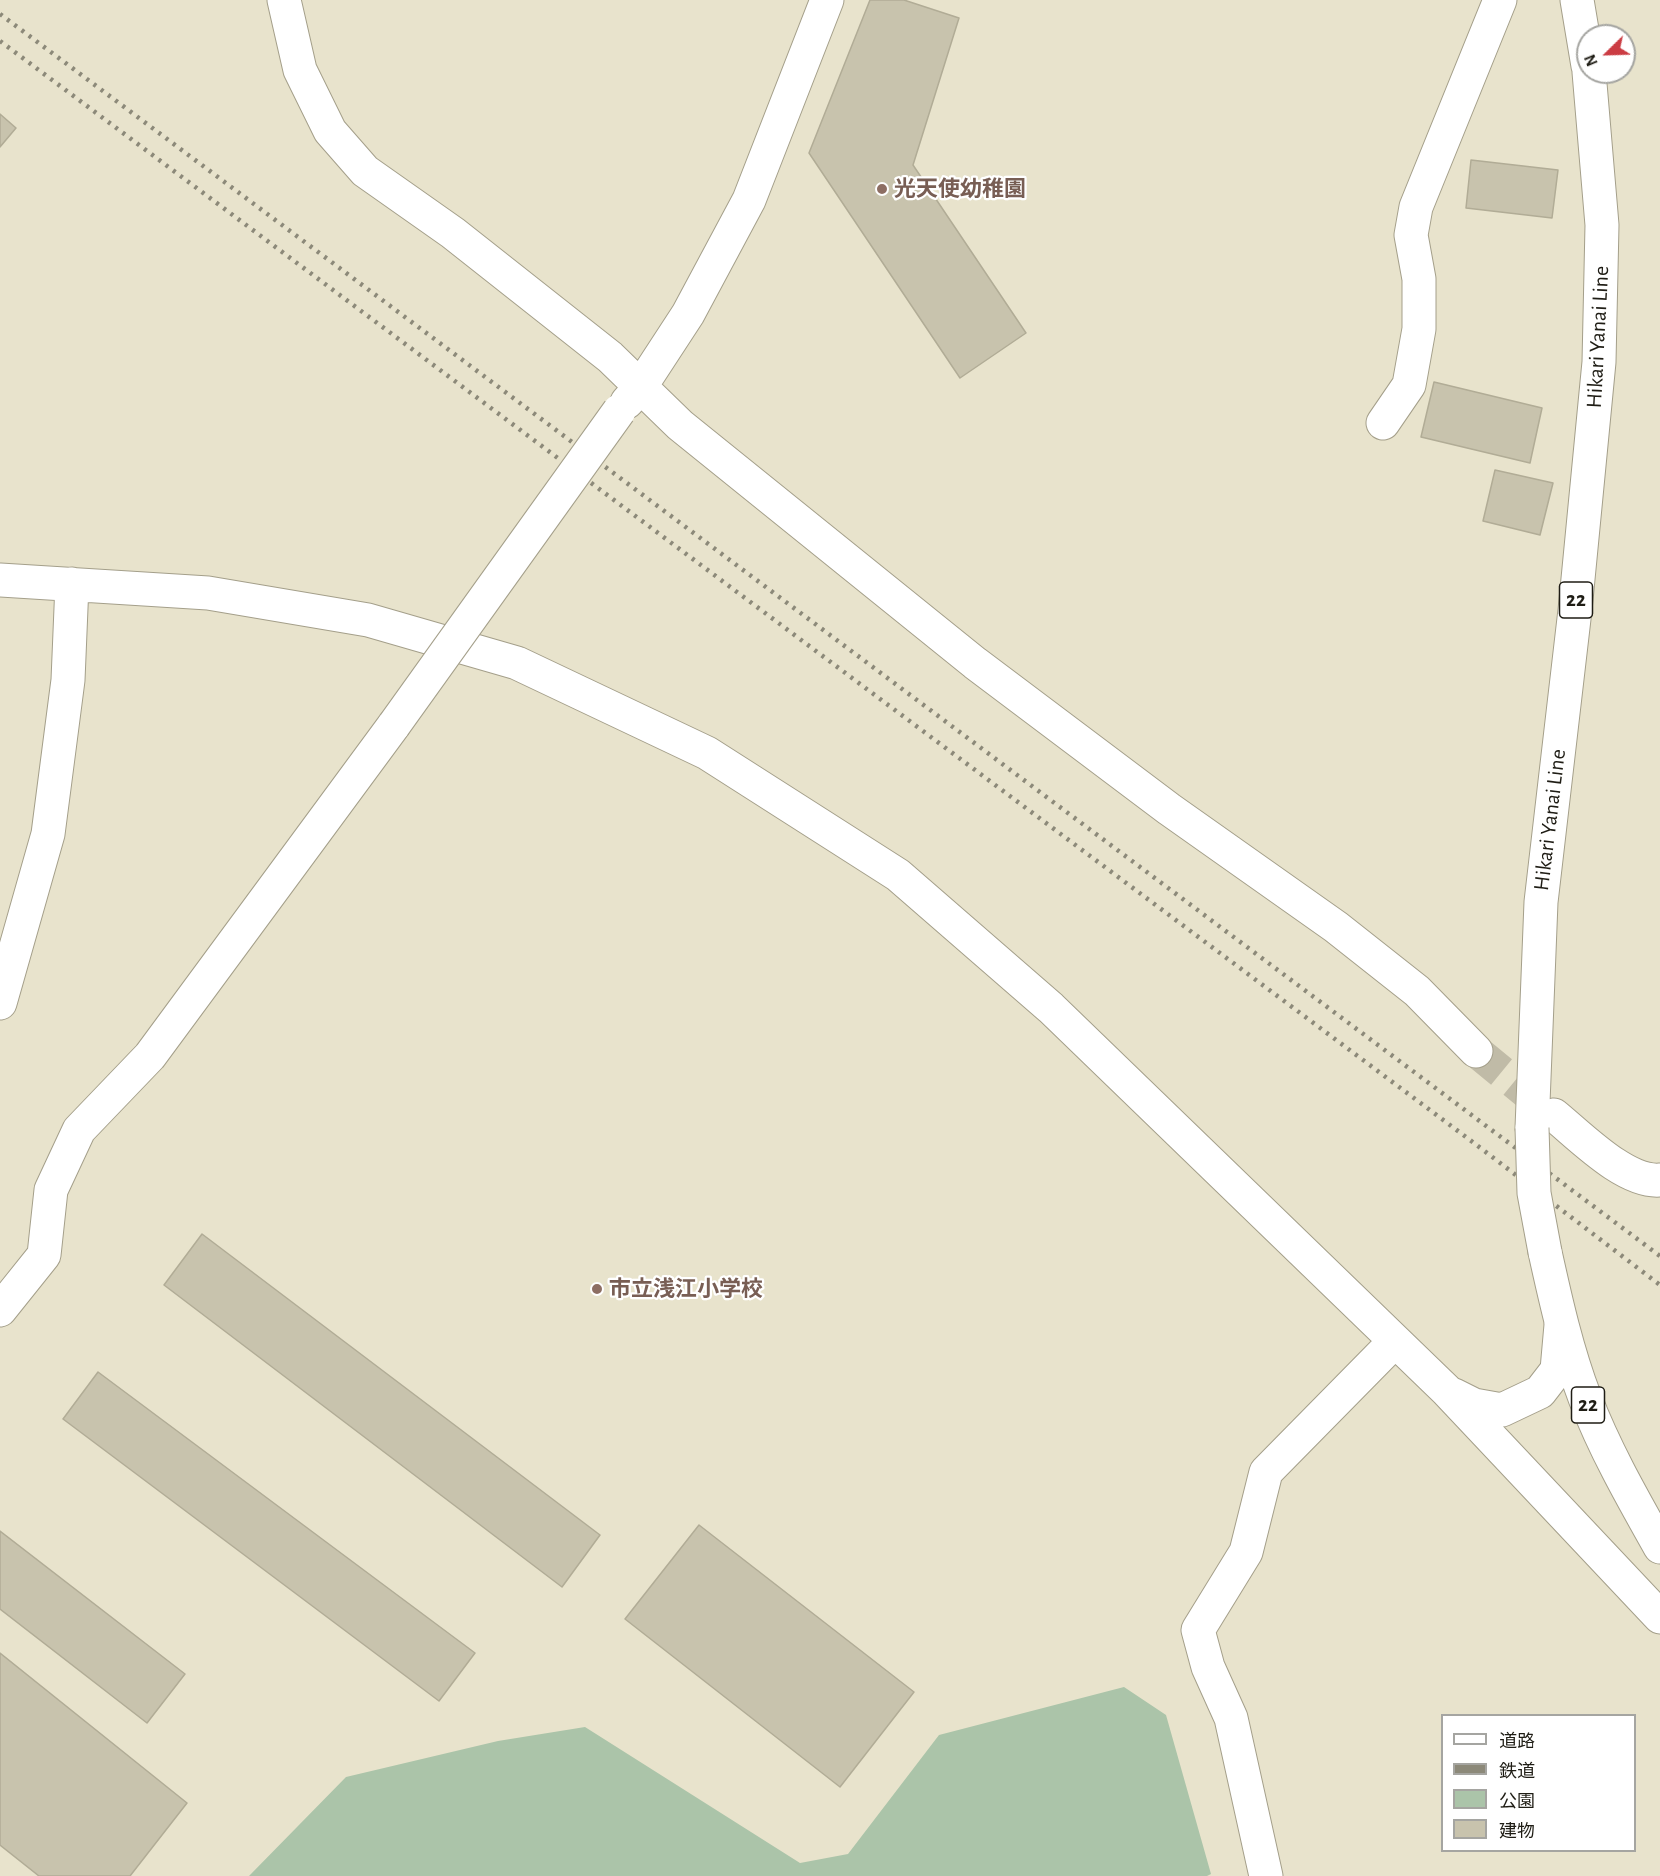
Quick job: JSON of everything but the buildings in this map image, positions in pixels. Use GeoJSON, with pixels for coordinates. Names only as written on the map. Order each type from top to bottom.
{"type":"FeatureCollection","features":[{"type":"Feature","properties":{"kind":"street"},"geometry":{"type":"LineString","coordinates":[[284,0],[300,70],[330,131],[365,171],[453,233],[610,357],[680,425],[975,663],[1169,809],[1336,927],[1417,991],[1476,1051]]}},
{"type":"Feature","properties":{"kind":"street"},"geometry":{"type":"LineString","coordinates":[[0,1310],[44,1255],[51,1190],[79,1130],[150,1056],[394,725],[619,411],[640,387],[688,314],[749,200],[827,0]]}},
{"type":"Feature","properties":{"kind":"street"},"geometry":{"type":"LineString","coordinates":[[1383,423],[1409,385],[1419,329],[1419,279],[1411,235],[1416,207],[1500,0]]}},
{"type":"Feature","properties":{"kind":"street"},"geometry":{"type":"LineString","coordinates":[[1577,0],[1581,24]]}},
{"type":"Feature","properties":{"kind":"street","name":"Hikari Yanai Line"},"geometry":{"type":"LineString","coordinates":[[1590,84],[1602,225],[1599,362],[1575,610],[1541,902],[1543,1121],[1534,1193],[1561,1324],[1586,1399],[1634,1501],[1660,1547]]}},
{"type":"Feature","properties":{"kind":"street"},"geometry":{"type":"LineString","coordinates":[[0,580],[208,593],[368,620],[517,663],[707,753],[898,875],[1051,1008],[1447,1391],[1660,1617]]}},
{"type":"Feature","properties":{"kind":"street"},"geometry":{"type":"LineString","coordinates":[[0,1003],[48,834],[68,680],[72,584]]}},
{"type":"Feature","properties":{"kind":"street"},"geometry":{"type":"LineString","coordinates":[[1543,1121],[1621,1168],[1653,1180],[1660,1180]]}},
{"type":"Feature","properties":{"kind":"street"},"geometry":{"type":"LineString","coordinates":[[1447,1391],[1474,1405],[1502,1410],[1540,1392],[1557,1370],[1561,1324]]}},
{"type":"Feature","properties":{"kind":"street"},"geometry":{"type":"LineString","coordinates":[[1266,1876],[1231,1718],[1208,1667],[1198,1630],[1246,1552],[1266,1473],[1395,1341]]}},
{"type":"Feature","properties":{"kind":"green space"},"geometry":{"type":"Polygon","coordinates":[[[1124,1687],[1166,1715],[1211,1874],[1207,1876],[249,1876],[346,1777],[498,1741],[585,1727],[800,1863],[848,1854],[939,1735],[1124,1687]]]}},
{"type":"Feature","properties":{"kind":"tunnel"},"geometry":{"type":"LineString","coordinates":[[1476,1051],[1553,1114]]}},
{"type":"Feature","properties":{"kind":"railway"},"geometry":{"type":"LineString","coordinates":[[0,14],[1660,1256]]}},
{"type":"Feature","properties":{"kind":"railway"},"geometry":{"type":"LineString","coordinates":[[0,41],[1470,1140],[1660,1285]]}},
{"type":"Feature","properties":{"kind":"place","name":"光天使幼稚園"},"geometry":{"type":"Point","coordinates":[882,189]}},
{"type":"Feature","properties":{"kind":"place","name":"市立浅江小学校"},"geometry":{"type":"Point","coordinates":[597,1289]}}]}
